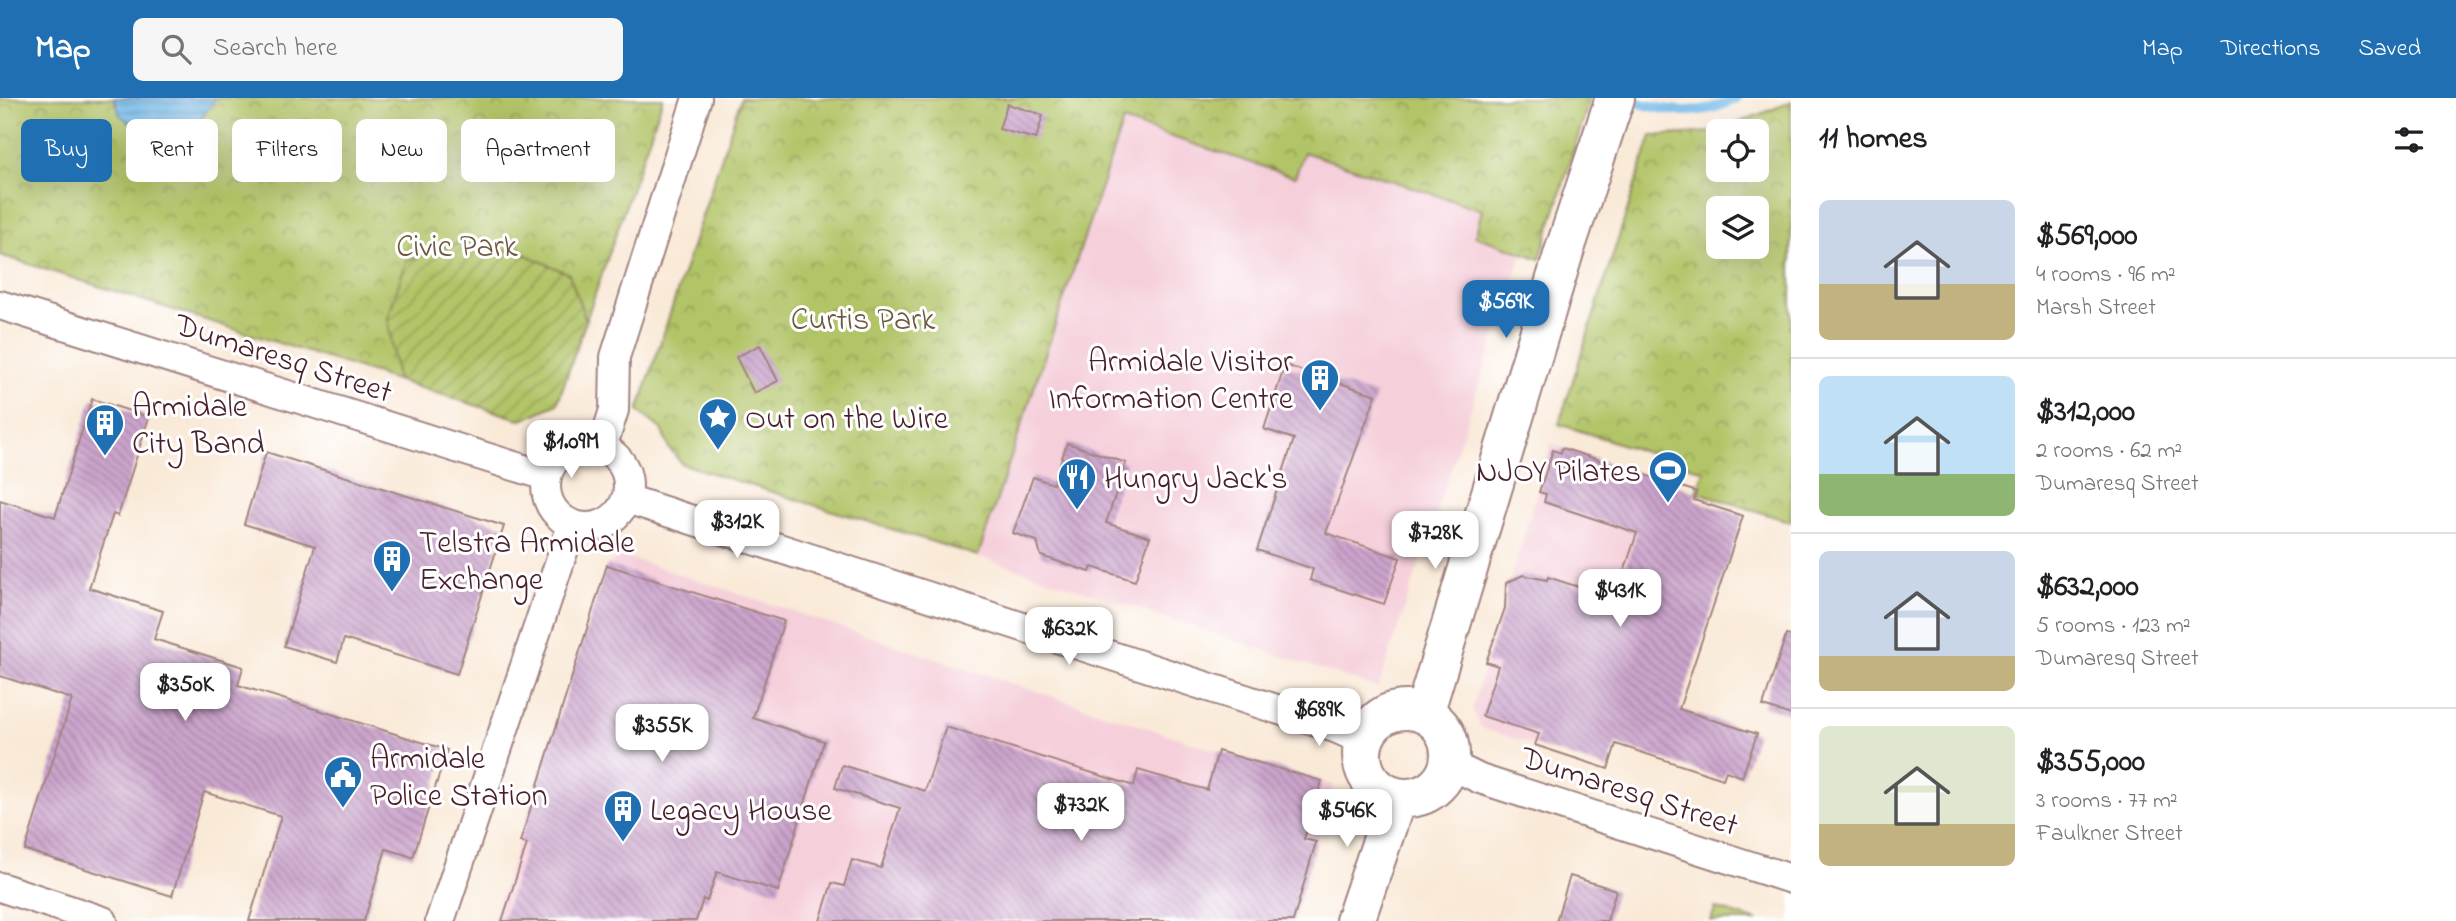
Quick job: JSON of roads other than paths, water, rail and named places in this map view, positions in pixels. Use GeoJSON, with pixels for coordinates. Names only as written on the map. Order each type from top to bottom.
{"type":"FeatureCollection","features":[{"type":"Feature","properties":{"kind":"main road"},"geometry":{"type":"LineString","coordinates":[[1424,714],[1564,252],[1615,98]]}},
{"type":"Feature","properties":{"kind":"main road"},"geometry":{"type":"LineString","coordinates":[[1395,711],[1424,714],[1442,729],[1448,740],[1449,764],[1436,786],[1424,794],[1397,797],[1376,786],[1368,776],[1362,753],[1364,741],[1371,727],[1382,717],[1395,711]]}},
{"type":"Feature","properties":{"kind":"main road"},"geometry":{"type":"LineString","coordinates":[[1356,921],[1397,797]]}},
{"type":"Feature","properties":{"kind":"street"},"geometry":{"type":"LineString","coordinates":[[602,448],[614,410],[615,358],[697,98]]}},
{"type":"Feature","properties":{"kind":"street","name":"Dumaresq Street"},"geometry":{"type":"LineString","coordinates":[[0,305],[546,476]]}},
{"type":"Feature","properties":{"kind":"street"},"geometry":{"type":"LineString","coordinates":[[584,444],[602,448],[615,456],[624,468],[628,483],[627,499],[618,514],[606,524],[589,528],[572,525],[556,515],[548,503],[546,476],[554,460],[567,449],[584,444]]}},
{"type":"Feature","properties":{"kind":"street"},"geometry":{"type":"LineString","coordinates":[[627,499],[1335,728],[1364,741]]}},
{"type":"Feature","properties":{"kind":"street"},"geometry":{"type":"LineString","coordinates":[[440,921],[572,525]]}},
{"type":"Feature","properties":{"kind":"street","name":"Dumaresq Street"},"geometry":{"type":"LineString","coordinates":[[1449,764],[1480,779],[1791,879]]}},
{"type":"Feature","properties":{"kind":"street"},"geometry":{"type":"LineString","coordinates":[[0,887],[103,921]]}},
{"type":"Feature","properties":{"kind":"water"},"geometry":{"type":"Polygon","coordinates":[[[114,98],[216,98],[200,119],[126,120],[120,115],[114,98]]]}},
{"type":"Feature","properties":{"kind":"waterway"},"geometry":{"type":"LineString","coordinates":[[1622,98],[1679,111],[1708,109],[1736,98]]}},
{"type":"Feature","properties":{"kind":"place","name":"Armidale Visitor Information Centre"},"geometry":{"type":"Point","coordinates":[1320,412]}},
{"type":"Feature","properties":{"kind":"place","name":"Out on the Wire"},"geometry":{"type":"Point","coordinates":[718,451]}},
{"type":"Feature","properties":{"kind":"place","name":"Armidale City Band"},"geometry":{"type":"Point","coordinates":[105,457]}},
{"type":"Feature","properties":{"kind":"place","name":"NJOY Pilates"},"geometry":{"type":"Point","coordinates":[1668,504]}},
{"type":"Feature","properties":{"kind":"place","name":"Hungry Jack's"},"geometry":{"type":"Point","coordinates":[1077,511]}},
{"type":"Feature","properties":{"kind":"place","name":"Telstra Armidale Exchange"},"geometry":{"type":"Point","coordinates":[392,593]}},
{"type":"Feature","properties":{"kind":"place","name":"Armidale Police Station"},"geometry":{"type":"Point","coordinates":[343,809]}},
{"type":"Feature","properties":{"kind":"place","name":"Legacy House"},"geometry":{"type":"Point","coordinates":[623,843]}},
{"type":"Feature","properties":{"kind":"park label","name":"Civic Park"},"geometry":{"type":"Point","coordinates":[457,245]}},
{"type":"Feature","properties":{"kind":"park label","name":"Curtis Park"},"geometry":{"type":"Point","coordinates":[863,318]}}]}
